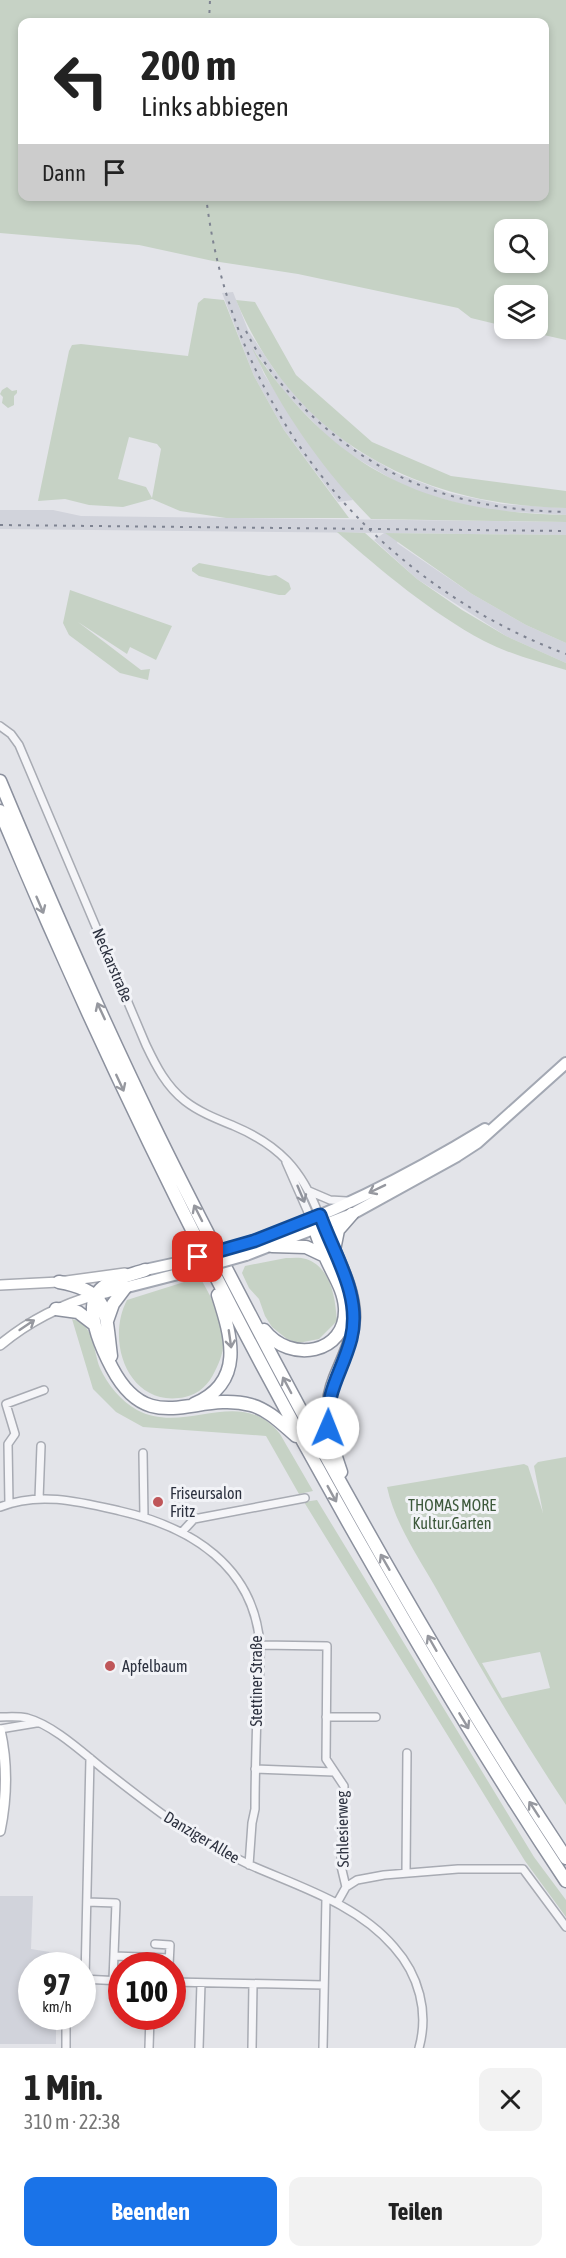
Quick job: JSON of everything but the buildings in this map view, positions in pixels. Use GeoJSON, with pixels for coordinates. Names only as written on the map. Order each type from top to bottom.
{"type":"FeatureCollection","features":[{"type":"Feature","properties":{"kind":"highway"},"geometry":{"type":"LineString","coordinates":[[0,782],[22,849],[108,1059],[208,1262],[303,1443],[451,1701],[566,1881]]}},
{"type":"Feature","properties":{"kind":"highway"},"geometry":{"type":"LineString","coordinates":[[0,811],[22,849],[152,1122],[244,1302],[355,1510],[473,1712],[566,1857]]}},
{"type":"Feature","properties":{"kind":"highway"},"geometry":{"type":"LineString","coordinates":[[329,1253],[338,1230],[352,1207]]}},
{"type":"Feature","properties":{"kind":"highway"},"geometry":{"type":"LineString","coordinates":[[244,1302],[268,1335],[280,1345],[302,1351],[324,1346],[340,1329],[345,1308],[340,1286],[317,1222]]}},
{"type":"Feature","properties":{"kind":"highway"},"geometry":{"type":"LineString","coordinates":[[272,1246],[306,1247],[329,1253],[351,1294],[354,1316],[351,1339],[331,1389],[328,1428],[355,1510]]}},
{"type":"Feature","properties":{"kind":"highway"},"geometry":{"type":"LineString","coordinates":[[181,1408],[198,1402],[212,1392],[223,1378],[230,1362],[230,1336],[208,1262]]}},
{"type":"Feature","properties":{"kind":"highway"},"geometry":{"type":"LineString","coordinates":[[96,1295],[103,1286],[145,1270]]}},
{"type":"Feature","properties":{"kind":"highway"},"geometry":{"type":"LineString","coordinates":[[59,1282],[86,1288],[101,1302],[101,1324],[107,1359],[125,1390],[139,1401],[155,1407],[181,1408],[226,1403],[251,1405],[273,1416],[303,1443]]}},
{"type":"Feature","properties":{"kind":"highway"},"geometry":{"type":"LineString","coordinates":[[101,1324],[124,1288]]}},
{"type":"Feature","properties":{"kind":"highway"},"geometry":{"type":"LineString","coordinates":[[56,1309],[78,1312],[101,1324]]}},
{"type":"Feature","properties":{"kind":"main road"},"geometry":{"type":"LineString","coordinates":[[0,1345],[31,1322],[56,1309],[179,1268],[243,1250],[317,1222],[457,1156],[477,1143],[566,1063]]}},
{"type":"Feature","properties":{"kind":"main road"},"geometry":{"type":"LineString","coordinates":[[243,1250],[272,1246],[317,1222]]}},
{"type":"Feature","properties":{"kind":"main road"},"geometry":{"type":"LineString","coordinates":[[0,1285],[59,1282],[145,1270],[179,1268]]}},
{"type":"Feature","properties":{"kind":"main road"},"geometry":{"type":"LineString","coordinates":[[0,1729],[5,1751],[7,1789],[0,1831]]}},
{"type":"Feature","properties":{"kind":"street","name":"Neckarstraße"},"geometry":{"type":"LineString","coordinates":[[0,726],[11,734],[19,745],[146,1045],[163,1076],[177,1093],[193,1106],[253,1136],[295,1167],[309,1191],[317,1222]]}},
{"type":"Feature","properties":{"kind":"street","name":"Neckarstraße"},"geometry":{"type":"LineString","coordinates":[[281,1155],[317,1222]]}},
{"type":"Feature","properties":{"kind":"street"},"geometry":{"type":"LineString","coordinates":[[309,1191],[352,1207]]}},
{"type":"Feature","properties":{"kind":"street"},"geometry":{"type":"LineString","coordinates":[[9,1504],[8,1444],[15,1434],[6,1404],[44,1390]]}},
{"type":"Feature","properties":{"kind":"street"},"geometry":{"type":"LineString","coordinates":[[39,1499],[41,1446]]}},
{"type":"Feature","properties":{"kind":"street"},"geometry":{"type":"LineString","coordinates":[[143,1453],[144,1517]]}},
{"type":"Feature","properties":{"kind":"street"},"geometry":{"type":"LineString","coordinates":[[182,1532],[194,1519],[304,1498]]}},
{"type":"Feature","properties":{"kind":"street","name":"Stettiner Straße"},"geometry":{"type":"LineString","coordinates":[[0,1507],[39,1499],[67,1500],[144,1517],[182,1532],[214,1553],[234,1574],[248,1600],[260,1645],[255,1809],[249,1864]]}},
{"type":"Feature","properties":{"kind":"street","name":"Schlesierweg"},"geometry":{"type":"LineString","coordinates":[[260,1645],[327,1646],[326,1759],[344,1786],[341,1866],[346,1887]]}},
{"type":"Feature","properties":{"kind":"street"},"geometry":{"type":"LineString","coordinates":[[326,1717],[376,1717]]}},
{"type":"Feature","properties":{"kind":"street","name":"Danziger Allee"},"geometry":{"type":"LineString","coordinates":[[0,1718],[28,1719],[41,1724],[90,1758],[144,1801],[208,1844],[337,1903],[378,1930],[407,1964],[422,2000],[423,2022],[420,2048]]}},
{"type":"Feature","properties":{"kind":"street"},"geometry":{"type":"LineString","coordinates":[[0,1729],[27,1723],[41,1724]]}},
{"type":"Feature","properties":{"kind":"street"},"geometry":{"type":"LineString","coordinates":[[406,1873],[407,1753]]}},
{"type":"Feature","properties":{"kind":"street"},"geometry":{"type":"LineString","coordinates":[[85,1952],[90,1758]]}},
{"type":"Feature","properties":{"kind":"street","name":"Schlesierweg"},"geometry":{"type":"LineString","coordinates":[[255,1770],[334,1772]]}},
{"type":"Feature","properties":{"kind":"street"},"geometry":{"type":"LineString","coordinates":[[337,1903],[346,1887],[357,1880],[406,1873],[462,1869],[523,1869],[566,1927]]}},
{"type":"Feature","properties":{"kind":"street"},"geometry":{"type":"LineString","coordinates":[[323,2048],[326,1898]]}},
{"type":"Feature","properties":{"kind":"street"},"geometry":{"type":"LineString","coordinates":[[87,1902],[116,1903],[114,1952]]}},
{"type":"Feature","properties":{"kind":"street"},"geometry":{"type":"LineString","coordinates":[[155,1944],[170,1945],[170,1952]]}},
{"type":"Feature","properties":{"kind":"street"},"geometry":{"type":"LineString","coordinates":[[186,1982],[324,1986]]}},
{"type":"Feature","properties":{"kind":"street"},"geometry":{"type":"LineString","coordinates":[[199,2048],[201,1983]]}},
{"type":"Feature","properties":{"kind":"street"},"geometry":{"type":"LineString","coordinates":[[252,2048],[253,1984]]}},
{"type":"Feature","properties":{"kind":"street"},"geometry":{"type":"LineString","coordinates":[[66,2030],[66,2048]]}},
{"type":"Feature","properties":{"kind":"street"},"geometry":{"type":"LineString","coordinates":[[149,2048],[150,2030]]}},
{"type":"Feature","properties":{"kind":"shaded area"},"geometry":{"type":"Polygon","coordinates":[[[233,292],[248,330],[275,371],[315,415],[355,449],[399,474],[449,493],[502,504],[566,508],[566,515],[499,511],[468,506],[418,492],[395,481],[351,455],[328,437],[286,394],[255,352],[264,374],[296,424],[353,500],[338,502],[284,430],[254,376],[222,293],[233,292]]]}},
{"type":"Feature","properties":{"kind":"shaded area"},"geometry":{"type":"Polygon","coordinates":[[[0,510],[53,510],[81,516],[566,522],[566,535],[386,533],[472,594],[526,625],[566,643],[566,663],[506,636],[417,579],[374,540],[384,533],[0,529],[0,510]]]}},
{"type":"Feature","properties":{"kind":"shaded area"},"geometry":{"type":"Polygon","coordinates":[[[0,1896],[33,1896],[31,1949],[50,1952],[18,1952],[18,2030],[56,2030],[56,2044],[0,2044],[0,1896]]]}},
{"type":"Feature","properties":{"kind":"green space"},"geometry":{"type":"Polygon","coordinates":[[[0,0],[566,0],[566,340],[548,336],[548,285],[494,285],[494,324],[471,318],[458,308],[298,274],[213,261],[139,245],[0,233],[0,0]]]}},
{"type":"Feature","properties":{"kind":"green space"},"geometry":{"type":"Polygon","coordinates":[[[204,298],[224,300],[254,376],[284,430],[349,518],[226,518],[180,511],[152,499],[123,507],[89,505],[65,499],[38,501],[72,345],[81,344],[188,356],[198,303],[204,298]],[[129,437],[118,479],[146,487],[152,498],[161,449],[157,444],[129,437]]]}},
{"type":"Feature","properties":{"kind":"green space"},"geometry":{"type":"Polygon","coordinates":[[[236,300],[255,302],[296,375],[372,442],[451,476],[566,491],[566,508],[512,504],[460,494],[412,478],[368,456],[327,427],[292,392],[261,349],[236,300]]]}},
{"type":"Feature","properties":{"kind":"green space"},"geometry":{"type":"Polygon","coordinates":[[[252,348],[283,390],[316,424],[349,453],[385,475],[424,492],[467,505],[514,512],[566,515],[566,522],[371,519],[336,480],[304,438],[276,394],[252,348]]]}},
{"type":"Feature","properties":{"kind":"green space"},"geometry":{"type":"Polygon","coordinates":[[[7,387],[12,391],[17,390],[14,405],[8,408],[2,403],[3,397],[0,394],[7,387]]]}},
{"type":"Feature","properties":{"kind":"green space"},"geometry":{"type":"Polygon","coordinates":[[[337,532],[365,533],[417,579],[462,610],[506,636],[566,663],[566,670],[504,650],[464,630],[408,591],[337,532]]]}},
{"type":"Feature","properties":{"kind":"green space"},"geometry":{"type":"Polygon","coordinates":[[[385,533],[566,535],[566,643],[526,625],[472,594],[385,533]]]}},
{"type":"Feature","properties":{"kind":"green space"},"geometry":{"type":"Polygon","coordinates":[[[199,563],[269,576],[276,575],[289,583],[291,589],[285,595],[279,595],[199,576],[192,571],[192,568],[199,563]]]}},
{"type":"Feature","properties":{"kind":"green space"},"geometry":{"type":"Polygon","coordinates":[[[70,590],[172,626],[156,660],[130,647],[127,654],[78,622],[141,670],[150,669],[148,680],[120,673],[69,635],[63,623],[70,590]]]}},
{"type":"Feature","properties":{"kind":"green space"},"geometry":{"type":"Polygon","coordinates":[[[286,1258],[304,1258],[315,1263],[327,1277],[333,1294],[337,1321],[319,1339],[298,1343],[287,1339],[272,1327],[259,1299],[249,1288],[242,1273],[245,1266],[286,1258]]]}},
{"type":"Feature","properties":{"kind":"green space"},"geometry":{"type":"Polygon","coordinates":[[[200,1277],[217,1310],[224,1336],[221,1357],[213,1376],[199,1391],[190,1396],[166,1398],[149,1393],[136,1383],[127,1369],[121,1352],[119,1335],[121,1317],[127,1300],[200,1277]]]}},
{"type":"Feature","properties":{"kind":"green space"},"geometry":{"type":"Polygon","coordinates":[[[72,1319],[80,1322],[89,1332],[103,1374],[125,1402],[137,1410],[155,1416],[174,1418],[230,1411],[248,1413],[265,1420],[280,1434],[313,1491],[299,1494],[266,1436],[143,1427],[116,1412],[93,1389],[72,1319]]]}},
{"type":"Feature","properties":{"kind":"green space","name":"THOMAS MORE Kultur.Garten"},"geometry":{"type":"Polygon","coordinates":[[[566,1457],[566,1805],[499,1699],[415,1553],[396,1514],[387,1487],[524,1464],[528,1466],[543,1513],[534,1466],[538,1462],[566,1457]],[[540,1652],[482,1663],[502,1698],[550,1688],[540,1652]]]}},
{"type":"Feature","properties":{"kind":"green space"},"geometry":{"type":"Polygon","coordinates":[[[317,1500],[534,1857],[566,1900],[566,1917],[525,1861],[304,1502],[317,1500]]]}},
{"type":"Feature","properties":{"kind":"railway"},"geometry":{"type":"LineString","coordinates":[[209,18],[210,0]]}},
{"type":"Feature","properties":{"kind":"railway"},"geometry":{"type":"LineString","coordinates":[[207,201],[220,273],[245,345],[279,414],[322,476],[372,532],[430,581],[495,622],[566,654]]}},
{"type":"Feature","properties":{"kind":"railway"},"geometry":{"type":"LineString","coordinates":[[246,331],[270,370],[300,404],[358,453],[389,471],[421,486],[455,497],[527,510],[566,512]]}},
{"type":"Feature","properties":{"kind":"railway"},"geometry":{"type":"LineString","coordinates":[[0,525],[566,531]]}},
{"type":"Feature","properties":{"kind":"place","name":"Friseursalon Fritz"},"geometry":{"type":"Point","coordinates":[158,1502]}},
{"type":"Feature","properties":{"kind":"place","name":"Apfelbaum"},"geometry":{"type":"Point","coordinates":[110,1666]}},
{"type":"Feature","properties":{"kind":"route"},"geometry":{"type":"LineString","coordinates":[[198,1257],[254,1241],[320,1215],[348,1283],[354,1316],[351,1339],[331,1389],[328,1428]]}}]}
